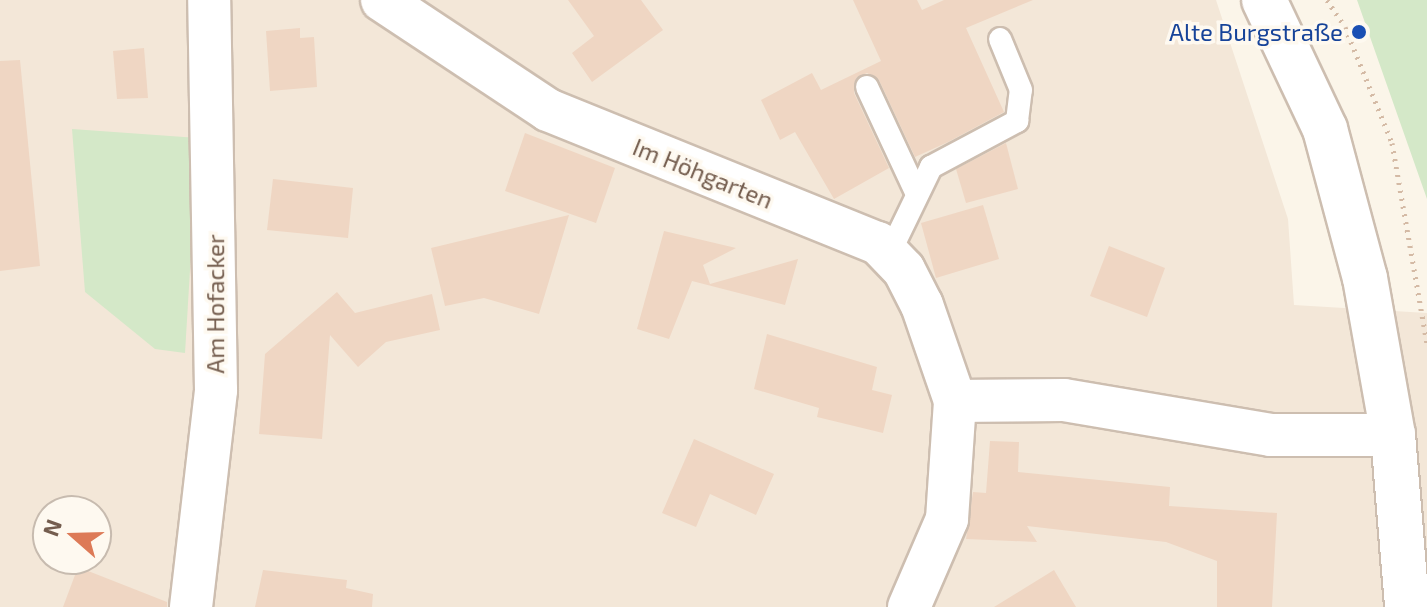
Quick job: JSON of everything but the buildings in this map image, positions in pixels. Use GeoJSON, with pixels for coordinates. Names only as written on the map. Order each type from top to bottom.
{"type":"FeatureCollection","features":[{"type":"Feature","properties":{"kind":"main road"},"geometry":{"type":"LineString","coordinates":[[1264,0],[1325,129],[1365,278],[1393,435],[1407,607]]}},
{"type":"Feature","properties":{"kind":"street","name":"Am Hofacker"},"geometry":{"type":"LineString","coordinates":[[191,607],[216,390],[209,0]]}},
{"type":"Feature","properties":{"kind":"street","name":"Im Höhgarten"},"geometry":{"type":"LineString","coordinates":[[382,0],[548,110],[878,243],[889,254],[922,305],[955,401]]}},
{"type":"Feature","properties":{"kind":"street"},"geometry":{"type":"LineString","coordinates":[[909,607],[947,519],[955,401],[1064,400],[1271,435],[1393,435]]}},
{"type":"Feature","properties":{"kind":"lane"},"geometry":{"type":"LineString","coordinates":[[889,254],[915,190],[950,154],[1017,121],[1021,90],[1000,39]]}},
{"type":"Feature","properties":{"kind":"lane"},"geometry":{"type":"LineString","coordinates":[[867,87],[915,190]]}},
{"type":"Feature","properties":{"kind":"path"},"geometry":{"type":"LineString","coordinates":[[1327,0],[1345,27],[1392,143],[1427,343]]}},
{"type":"Feature","properties":{"kind":"shaded area"},"geometry":{"type":"Polygon","coordinates":[[[0,0],[1216,0],[1288,219],[1294,305],[1427,313],[1427,607],[0,607],[0,0]]]}},
{"type":"Feature","properties":{"kind":"green space"},"geometry":{"type":"Polygon","coordinates":[[[1357,0],[1427,0],[1427,199],[1357,0]]]}},
{"type":"Feature","properties":{"kind":"green space"},"geometry":{"type":"Polygon","coordinates":[[[72,129],[198,138],[185,353],[155,349],[85,292],[72,129]]]}},
{"type":"Feature","properties":{"kind":"place","name":"Alte Burgstraße"},"geometry":{"type":"Point","coordinates":[1359,32]}}]}
